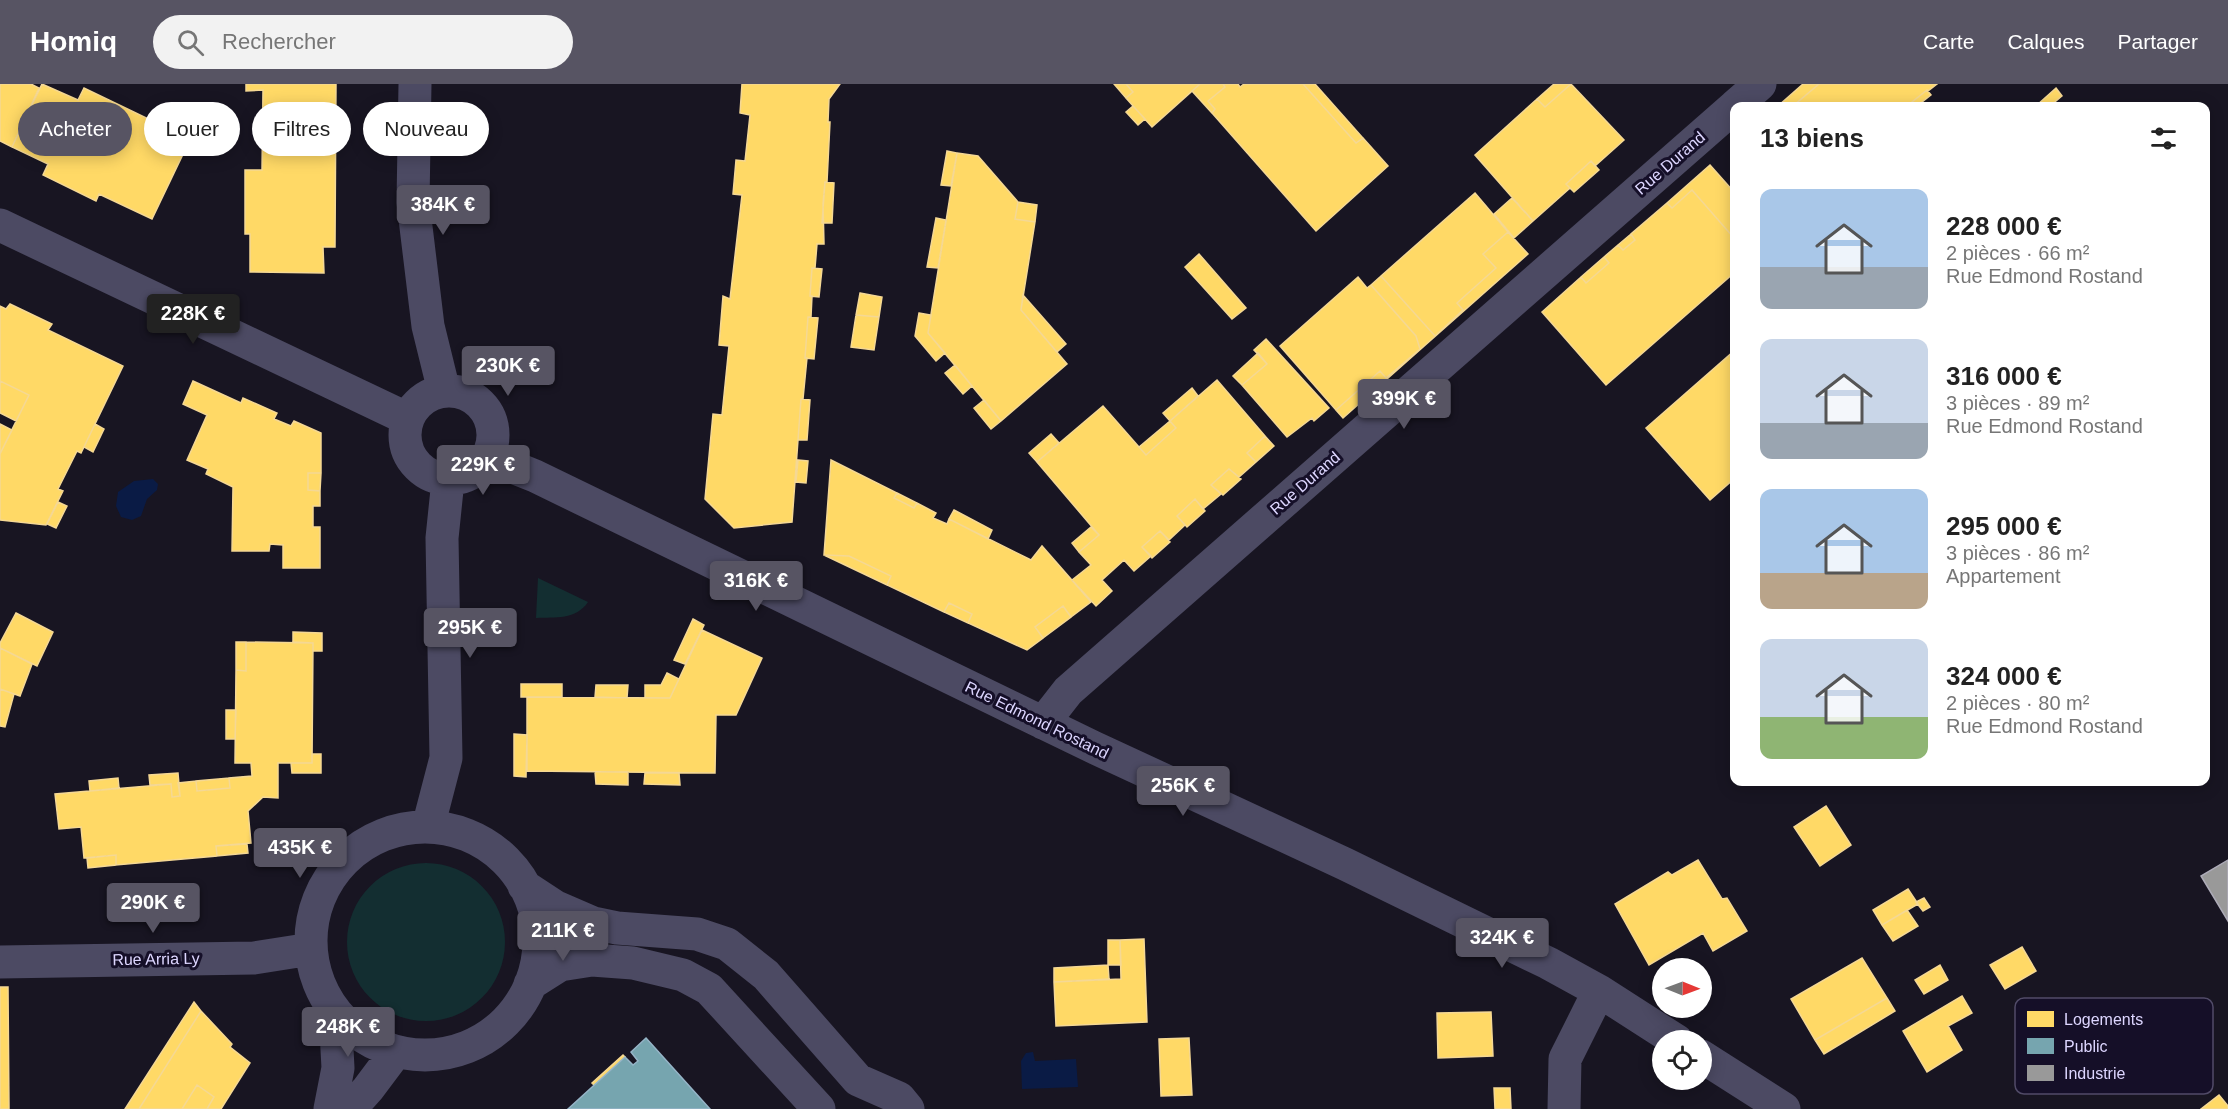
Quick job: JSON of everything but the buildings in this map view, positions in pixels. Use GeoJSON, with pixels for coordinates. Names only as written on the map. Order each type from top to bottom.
{"type":"FeatureCollection","features":[{"type":"Feature","properties":{"kind":"street"},"geometry":{"type":"LineString","coordinates":[[415,84],[413,202],[428,326],[444,391]]}},
{"type":"Feature","properties":{"kind":"street","name":"Rue Durand"},"geometry":{"type":"LineString","coordinates":[[1740,102],[1760,84]]}},
{"type":"Feature","properties":{"kind":"street","name":"Rue Durand"},"geometry":{"type":"LineString","coordinates":[[1043,723],[1068,691],[1730,111]]}},
{"type":"Feature","properties":{"kind":"street"},"geometry":{"type":"LineString","coordinates":[[0,225],[408,419]]}},
{"type":"Feature","properties":{"kind":"street"},"geometry":{"type":"LineString","coordinates":[[444,391],[460,392],[475,399],[486,410],[493,426],[493,442],[488,457],[481,467],[471,474],[448,480],[434,477],[422,470],[406,447],[405,433],[408,419],[414,409],[433,394],[444,391]]}},
{"type":"Feature","properties":{"kind":"street","name":"Rue Edmond Rostand"},"geometry":{"type":"LineString","coordinates":[[488,457],[535,476],[1043,723],[1356,869],[1548,963],[1599,991],[1660,1030]]}},
{"type":"Feature","properties":{"kind":"street"},"geometry":{"type":"LineString","coordinates":[[428,826],[446,758],[442,538],[448,480]]}},
{"type":"Feature","properties":{"kind":"street"},"geometry":{"type":"LineString","coordinates":[[428,826],[449,829],[470,836],[489,846],[506,861],[524,886],[537,918],[538,958],[530,984],[519,1007],[508,1020],[480,1042],[448,1054],[413,1056],[395,1053],[373,1044],[351,1030],[335,1012],[318,982],[310,949],[311,928],[324,888],[335,870],[350,855],[367,842],[386,833],[428,826]]}},
{"type":"Feature","properties":{"kind":"street"},"geometry":{"type":"LineString","coordinates":[[524,886],[556,907],[593,924],[698,934],[727,944],[766,975],[858,1095],[903,1103]]}},
{"type":"Feature","properties":{"kind":"street","name":"Rue Arria Ly"},"geometry":{"type":"LineString","coordinates":[[0,962],[254,958],[310,949]]}},
{"type":"Feature","properties":{"kind":"street"},"geometry":{"type":"LineString","coordinates":[[530,984],[560,965],[592,960],[633,963],[683,975],[709,989],[819,1109]]}},
{"type":"Feature","properties":{"kind":"street"},"geometry":{"type":"LineString","coordinates":[[1564,1109],[1565,1059],[1599,991]]}},
{"type":"Feature","properties":{"kind":"street"},"geometry":{"type":"LineString","coordinates":[[330,1109],[338,1068],[335,1012]]}},
{"type":"Feature","properties":{"kind":"street"},"geometry":{"type":"LineString","coordinates":[[350,1109],[395,1053]]}},
{"type":"Feature","properties":{"kind":"street"},"geometry":{"type":"LineString","coordinates":[[1712,1063],[1784,1109]]}},
{"type":"Feature","properties":{"kind":"green space"},"geometry":{"type":"Polygon","coordinates":[[[538,578],[588,602],[571,615],[536,618],[538,578]]]}},
{"type":"Feature","properties":{"kind":"green space"},"geometry":{"type":"Polygon","coordinates":[[[426,863],[456,869],[470,876],[482,886],[492,898],[499,912],[505,942],[499,972],[492,986],[482,998],[470,1008],[456,1015],[426,1021],[396,1015],[382,1008],[370,998],[360,986],[353,972],[347,942],[353,912],[360,898],[370,886],[382,876],[396,869],[426,863]]]}},
{"type":"Feature","properties":{"kind":"water"},"geometry":{"type":"Polygon","coordinates":[[[153,479],[158,484],[157,490],[147,499],[141,516],[132,520],[121,517],[116,506],[118,492],[134,481],[153,479]]]}},
{"type":"Feature","properties":{"kind":"water"},"geometry":{"type":"Polygon","coordinates":[[[1033,1052],[1035,1061],[1076,1059],[1078,1087],[1022,1089],[1021,1061],[1026,1053],[1033,1052]]]}}]}
